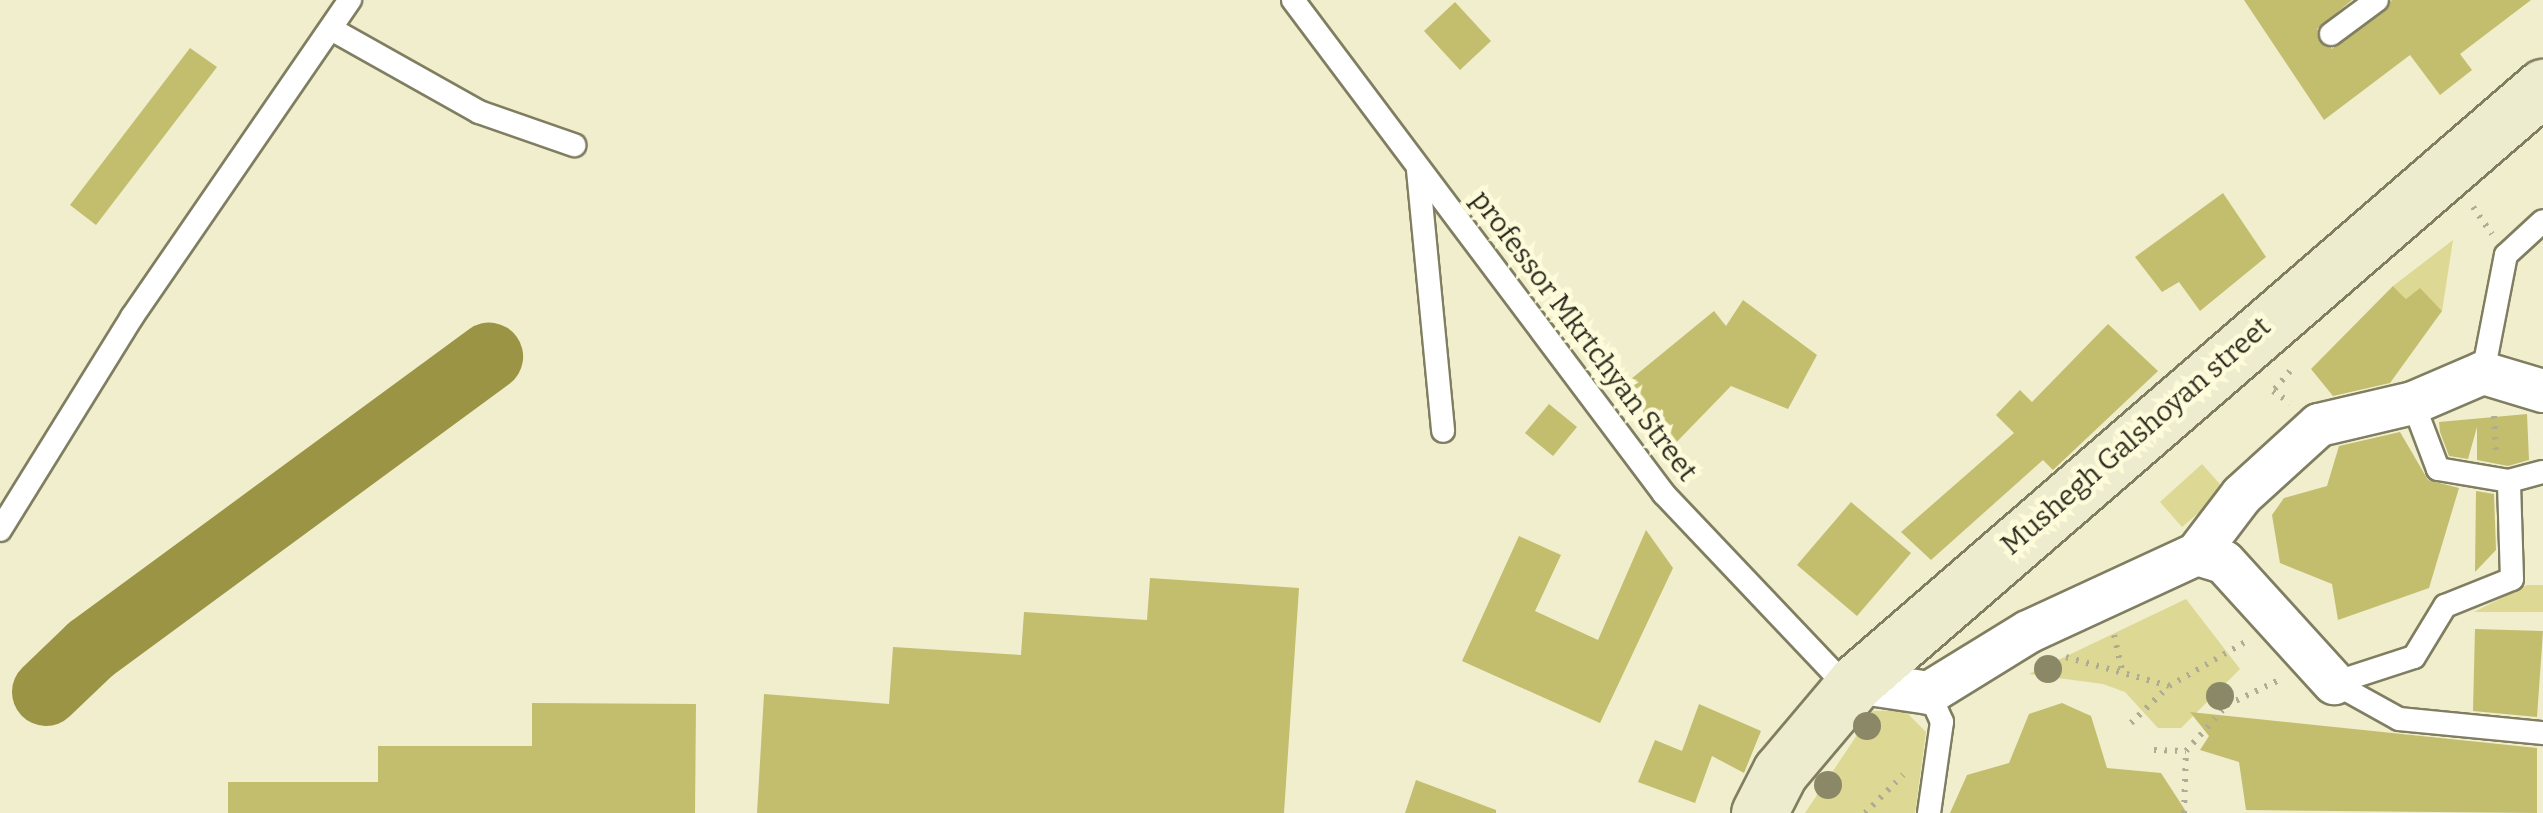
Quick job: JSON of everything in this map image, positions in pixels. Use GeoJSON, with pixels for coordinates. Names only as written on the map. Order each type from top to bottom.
{"type":"FeatureCollection","features":[{"type":"Feature","properties":{"kind":"street","name":"Mushegh Galshoyan street"},"geometry":{"type":"LineString","coordinates":[[1759,813],[1780,772],[1853,686],[2543,87]]}},
{"type":"Feature","properties":{"kind":"street"},"geometry":{"type":"LineString","coordinates":[[1853,686],[1929,693],[2028,632],[2197,554],[2242,495],[2319,425],[2412,403],[2487,374],[2543,391]]}},
{"type":"Feature","properties":{"kind":"street"},"geometry":{"type":"LineString","coordinates":[[2197,554],[2224,562],[2324,674]]}},
{"type":"Feature","properties":{"kind":"lane"},"geometry":{"type":"LineString","coordinates":[[0,530],[132,317],[350,0]]}},
{"type":"Feature","properties":{"kind":"lane","name":"professor Mkrtchyan Street"},"geometry":{"type":"LineString","coordinates":[[1293,0],[1664,494],[1853,686]]}},
{"type":"Feature","properties":{"kind":"lane"},"geometry":{"type":"LineString","coordinates":[[2332,34],[2377,0]]}},
{"type":"Feature","properties":{"kind":"lane"},"geometry":{"type":"LineString","coordinates":[[332,30],[479,112],[574,145]]}},
{"type":"Feature","properties":{"kind":"lane"},"geometry":{"type":"LineString","coordinates":[[1418,166],[1443,431]]}},
{"type":"Feature","properties":{"kind":"lane"},"geometry":{"type":"LineString","coordinates":[[2487,374],[2506,255],[2543,221]]}},
{"type":"Feature","properties":{"kind":"lane"},"geometry":{"type":"LineString","coordinates":[[2412,403],[2438,468],[2504,480],[2543,472]]}},
{"type":"Feature","properties":{"kind":"lane"},"geometry":{"type":"LineString","coordinates":[[2324,674],[2414,657],[2445,606],[2512,579],[2504,480]]}},
{"type":"Feature","properties":{"kind":"lane"},"geometry":{"type":"LineString","coordinates":[[2324,674],[2399,719],[2543,733]]}},
{"type":"Feature","properties":{"kind":"lane"},"geometry":{"type":"LineString","coordinates":[[1929,693],[1942,722],[1934,754],[1929,813]]}},
{"type":"Feature","properties":{"kind":"path"},"geometry":{"type":"LineString","coordinates":[[2487,374],[2504,480]]}},
{"type":"Feature","properties":{"kind":"path"},"geometry":{"type":"LineString","coordinates":[[2131,722],[2169,686],[2280,623]]}},
{"type":"Feature","properties":{"kind":"path"},"geometry":{"type":"LineString","coordinates":[[2112,626],[2122,673]]}},
{"type":"Feature","properties":{"kind":"path"},"geometry":{"type":"LineString","coordinates":[[2028,632],[2055,654],[2169,686]]}},
{"type":"Feature","properties":{"kind":"path"},"geometry":{"type":"LineString","coordinates":[[2184,813],[2186,751],[2226,705],[2324,674]]}},
{"type":"Feature","properties":{"kind":"path"},"geometry":{"type":"LineString","coordinates":[[2154,750],[2186,751]]}},
{"type":"Feature","properties":{"kind":"path"},"geometry":{"type":"LineString","coordinates":[[1865,813],[1934,754]]}},
{"type":"Feature","properties":{"kind":"shaded area"},"geometry":{"type":"Polygon","coordinates":[[[2453,240],[2442,311],[2420,289],[2406,299],[2393,286],[2453,240]]]}},
{"type":"Feature","properties":{"kind":"shaded area"},"geometry":{"type":"Polygon","coordinates":[[[2202,464],[2225,490],[2182,527],[2160,502],[2202,464]]]}},
{"type":"Feature","properties":{"kind":"shaded area"},"geometry":{"type":"Polygon","coordinates":[[[2527,585],[2543,585],[2543,612],[2474,612],[2527,585]]]}},
{"type":"Feature","properties":{"kind":"shaded area"},"geometry":{"type":"Polygon","coordinates":[[[2186,599],[2240,669],[2181,728],[2158,728],[2125,692],[2103,684],[2029,674],[2186,599]]]}},
{"type":"Feature","properties":{"kind":"shaded area"},"geometry":{"type":"Polygon","coordinates":[[[1904,710],[1926,732],[1915,813],[1805,813],[1873,711],[1904,710]]]}},
{"type":"Feature","properties":{"kind":"building"},"geometry":{"type":"Polygon","coordinates":[[[2244,0],[2352,0],[2317,29],[2332,49],[2392,0],[2531,0],[2460,54],[2472,70],[2440,95],[2410,55],[2324,120],[2244,0]]]}},
{"type":"Feature","properties":{"kind":"building"},"geometry":{"type":"Polygon","coordinates":[[[1455,2],[1491,41],[1460,70],[1424,31],[1455,2]]]}},
{"type":"Feature","properties":{"kind":"building"},"geometry":{"type":"Polygon","coordinates":[[[190,48],[217,67],[96,225],[70,205],[190,48]]]}},
{"type":"Feature","properties":{"kind":"building"},"geometry":{"type":"Polygon","coordinates":[[[2223,193],[2266,257],[2200,311],[2179,282],[2162,292],[2135,257],[2223,193]]]}},
{"type":"Feature","properties":{"kind":"building"},"geometry":{"type":"Polygon","coordinates":[[[2393,286],[2406,299],[2420,288],[2442,311],[2390,383],[2333,396],[2311,369],[2393,286]]]}},
{"type":"Feature","properties":{"kind":"building"},"geometry":{"type":"Polygon","coordinates":[[[1743,300],[1817,355],[1788,409],[1731,386],[1664,455],[1614,393],[1714,311],[1726,326],[1743,300]]]}},
{"type":"Feature","properties":{"kind":"building"},"geometry":{"type":"Polygon","coordinates":[[[2108,324],[2158,371],[2053,470],[2043,460],[1931,560],[1901,532],[2014,433],[1996,415],[2020,390],[2032,402],[2108,324]]]}},
{"type":"Feature","properties":{"kind":"building"},"geometry":{"type":"Polygon","coordinates":[[[1549,404],[1577,427],[1553,456],[1525,433],[1549,404]]]}},
{"type":"Feature","properties":{"kind":"building"},"geometry":{"type":"Polygon","coordinates":[[[2527,414],[2529,460],[2508,466],[2477,460],[2477,427],[2468,459],[2449,456],[2440,432],[2439,422],[2527,414]]]}},
{"type":"Feature","properties":{"kind":"building"},"geometry":{"type":"Polygon","coordinates":[[[2400,432],[2428,480],[2459,488],[2429,588],[2338,620],[2332,584],[2280,563],[2272,515],[2284,498],[2327,486],[2339,446],[2400,432]]]}},
{"type":"Feature","properties":{"kind":"building"},"geometry":{"type":"Polygon","coordinates":[[[2476,491],[2494,494],[2496,550],[2475,572],[2476,491]]]}},
{"type":"Feature","properties":{"kind":"building"},"geometry":{"type":"Polygon","coordinates":[[[1851,502],[1911,553],[1857,616],[1797,565],[1851,502]]]}},
{"type":"Feature","properties":{"kind":"building"},"geometry":{"type":"Polygon","coordinates":[[[1646,530],[1673,568],[1600,723],[1462,661],[1519,536],[1561,555],[1535,611],[1598,640],[1646,530]]]}},
{"type":"Feature","properties":{"kind":"building"},"geometry":{"type":"Polygon","coordinates":[[[1150,578],[1299,588],[1284,813],[757,813],[764,694],[889,704],[893,647],[1021,655],[1024,612],[1147,620],[1150,578]]]}},
{"type":"Feature","properties":{"kind":"building"},"geometry":{"type":"Polygon","coordinates":[[[2475,629],[2543,631],[2537,717],[2473,711],[2475,629]]]}},
{"type":"Feature","properties":{"kind":"building"},"geometry":{"type":"Polygon","coordinates":[[[532,703],[696,704],[695,813],[228,813],[228,782],[378,782],[378,746],[532,746],[532,703]]]}},
{"type":"Feature","properties":{"kind":"building"},"geometry":{"type":"Polygon","coordinates":[[[2062,703],[2091,716],[2107,768],[2161,773],[2187,813],[1950,813],[1967,775],[2009,763],[2029,714],[2062,703]]]}},
{"type":"Feature","properties":{"kind":"building"},"geometry":{"type":"Polygon","coordinates":[[[1699,704],[1761,731],[1744,773],[1712,756],[1695,803],[1638,782],[1655,740],[1682,751],[1699,704]]]}},
{"type":"Feature","properties":{"kind":"building"},"geometry":{"type":"Polygon","coordinates":[[[2190,712],[2537,748],[2537,813],[2246,810],[2239,762],[2200,750],[2209,736],[2190,712]]]}},
{"type":"Feature","properties":{"kind":"building"},"geometry":{"type":"Polygon","coordinates":[[[1416,780],[1496,810],[1496,813],[1405,813],[1416,780]]]}},
{"type":"Feature","properties":{"kind":"waterway"},"geometry":{"type":"LineString","coordinates":[[46,692],[91,649],[489,357]]}}]}
